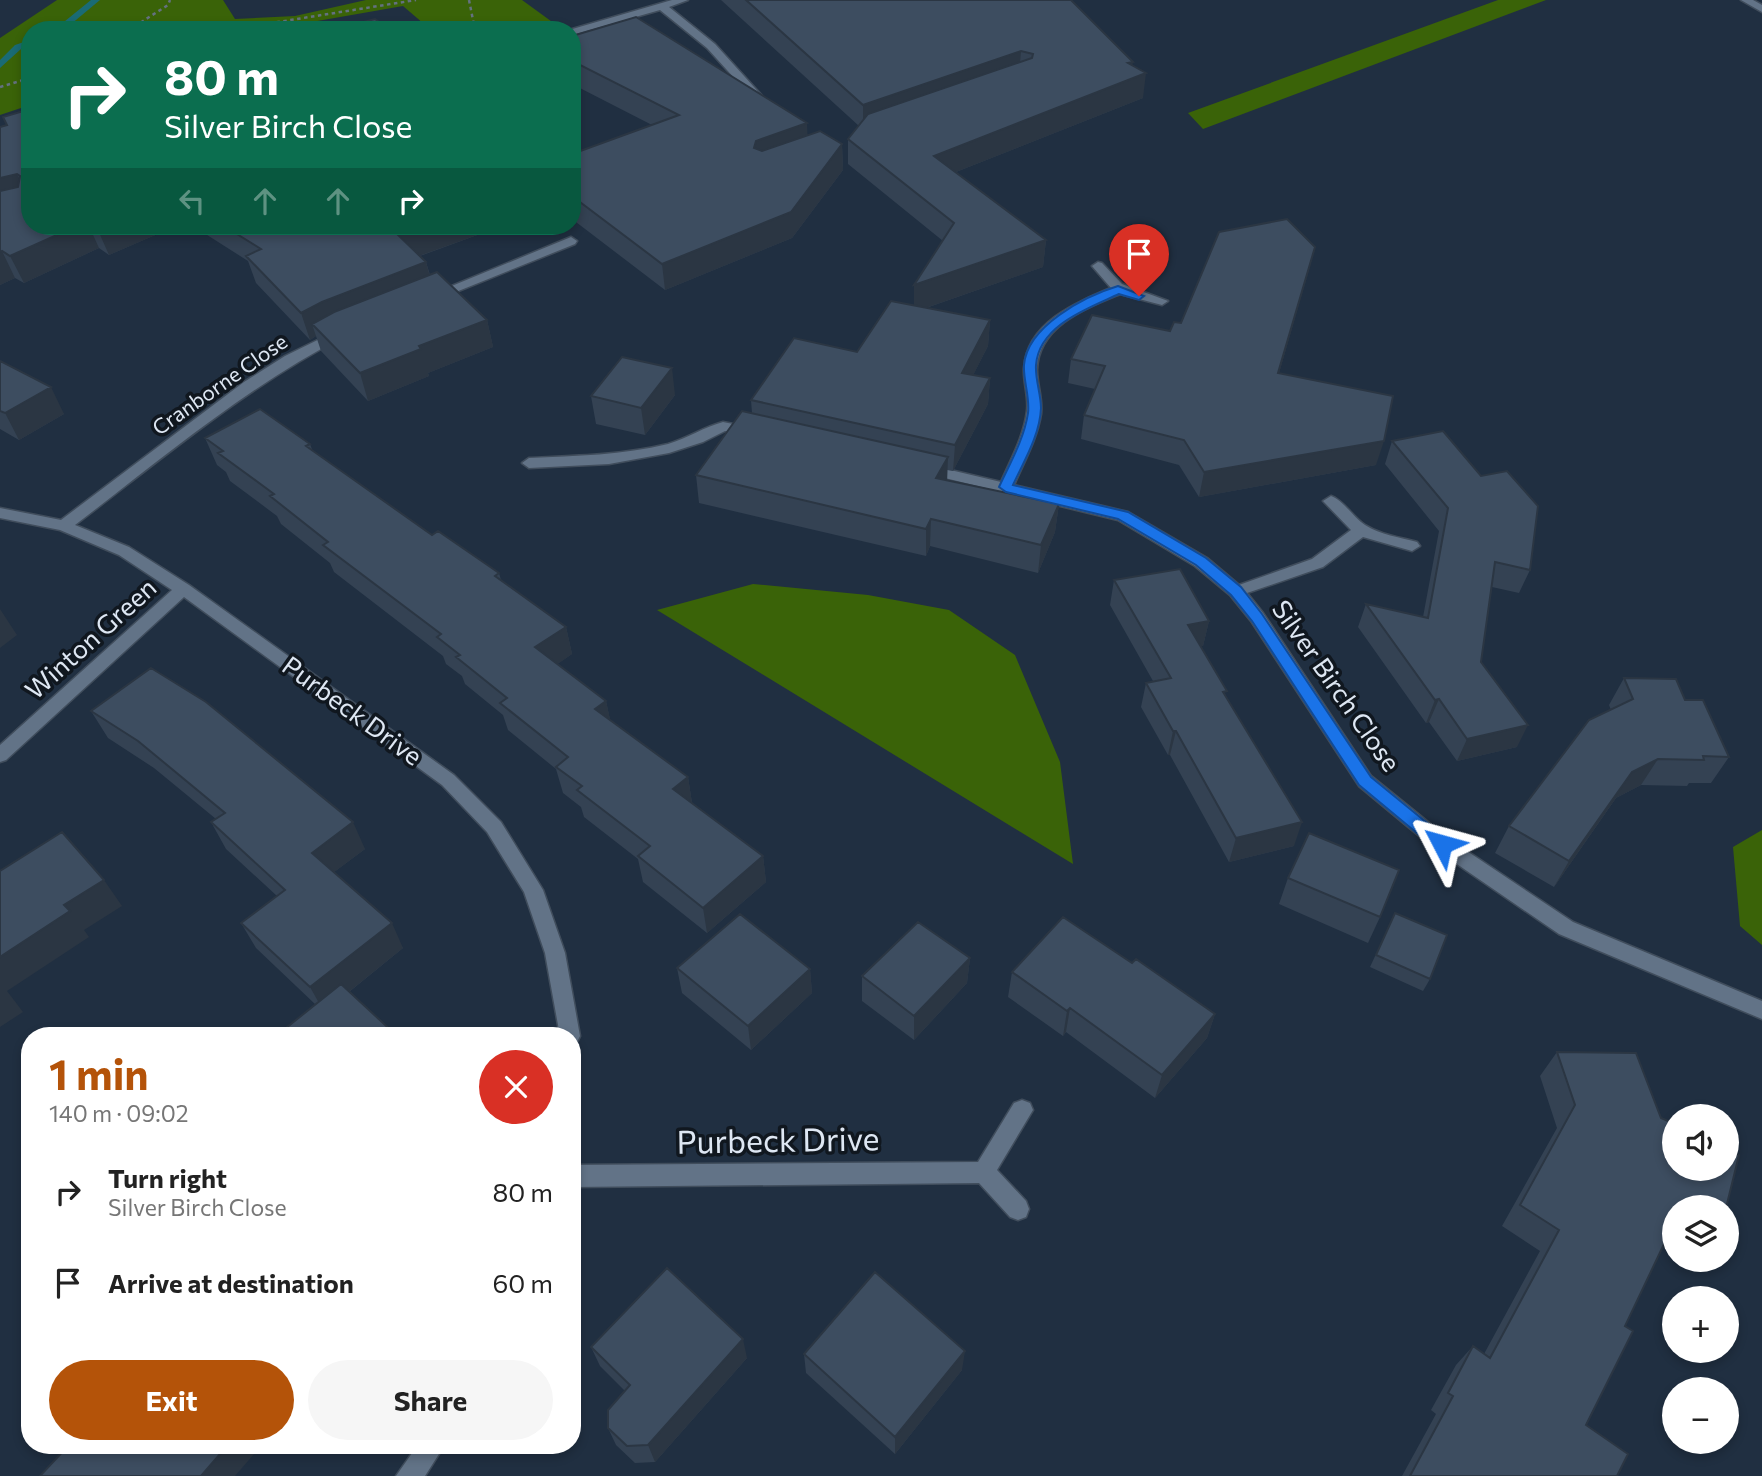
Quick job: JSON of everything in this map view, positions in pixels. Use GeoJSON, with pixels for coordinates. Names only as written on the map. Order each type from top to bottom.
{"type":"FeatureCollection","features":[{"type":"Feature","properties":{"kind":"street"},"geometry":{"type":"LineString","coordinates":[[581,29],[683,0]]}},
{"type":"Feature","properties":{"kind":"street"},"geometry":{"type":"LineString","coordinates":[[1746,0],[1762,9]]}},
{"type":"Feature","properties":{"kind":"street"},"geometry":{"type":"LineString","coordinates":[[661,6],[711,46],[749,89],[770,108]]}},
{"type":"Feature","properties":{"kind":"street"},"geometry":{"type":"LineString","coordinates":[[415,303],[566,237],[583,250]]}},
{"type":"Feature","properties":{"kind":"street"},"geometry":{"type":"LineString","coordinates":[[1098,266],[1105,279],[1118,290],[1162,301]]}},
{"type":"Feature","properties":{"kind":"street"},"geometry":{"type":"LineString","coordinates":[[1006,487],[1031,431],[1035,409],[1030,365],[1034,349],[1049,329],[1071,312],[1118,290]]}},
{"type":"Feature","properties":{"kind":"street","name":"Cranborne Close"},"geometry":{"type":"LineString","coordinates":[[64,526],[249,385],[290,359],[350,329]]}},
{"type":"Feature","properties":{"kind":"street"},"geometry":{"type":"LineString","coordinates":[[529,463],[609,459],[669,448],[698,439],[723,426],[762,434]]}},
{"type":"Feature","properties":{"kind":"street","name":"Silver Birch Close"},"geometry":{"type":"LineString","coordinates":[[907,466],[1123,516],[1201,562],[1236,591],[1257,617],[1365,781],[1442,844],[1566,928],[1762,1010]]}},
{"type":"Feature","properties":{"kind":"street"},"geometry":{"type":"LineString","coordinates":[[1331,500],[1345,519],[1360,531],[1380,539],[1412,546]]}},
{"type":"Feature","properties":{"kind":"street","name":"Purbeck Drive"},"geometry":{"type":"LineString","coordinates":[[0,513],[64,526],[124,551],[183,589],[448,780],[494,827],[533,890],[555,953],[568,1027]]}},
{"type":"Feature","properties":{"kind":"street","name":"Silver Birch Close"},"geometry":{"type":"LineString","coordinates":[[1236,591],[1328,560],[1360,531]]}},
{"type":"Feature","properties":{"kind":"street","name":"Winton Green"},"geometry":{"type":"LineString","coordinates":[[0,755],[183,589]]}},
{"type":"Feature","properties":{"kind":"street"},"geometry":{"type":"LineString","coordinates":[[1018,1209],[984,1172],[1022,1110]]}},
{"type":"Feature","properties":{"kind":"street","name":"Purbeck Drive"},"geometry":{"type":"LineString","coordinates":[[581,1176],[984,1172]]}},
{"type":"Feature","properties":{"kind":"street"},"geometry":{"type":"LineString","coordinates":[[409,1476],[426,1454]]}},
{"type":"Feature","properties":{"kind":"path"},"geometry":{"type":"LineString","coordinates":[[144,21],[168,5],[170,0]]}},
{"type":"Feature","properties":{"kind":"path"},"geometry":{"type":"LineString","coordinates":[[284,21],[416,0]]}},
{"type":"Feature","properties":{"kind":"path"},"geometry":{"type":"LineString","coordinates":[[469,0],[473,21]]}},
{"type":"Feature","properties":{"kind":"path"},"geometry":{"type":"LineString","coordinates":[[0,87],[21,80]]}},
{"type":"Feature","properties":{"kind":"green space"},"geometry":{"type":"Polygon","coordinates":[[[57,0],[223,0],[235,19],[295,16],[366,0],[522,0],[551,21],[420,21],[403,6],[317,21],[26,21],[57,0]]]}},
{"type":"Feature","properties":{"kind":"green space"},"geometry":{"type":"Polygon","coordinates":[[[1498,0],[1546,0],[1203,129],[1188,113],[1498,0]]]}},
{"type":"Feature","properties":{"kind":"green space"},"geometry":{"type":"Polygon","coordinates":[[[21,24],[21,108],[0,115],[0,38],[21,24]]]}},
{"type":"Feature","properties":{"kind":"green space"},"geometry":{"type":"Polygon","coordinates":[[[753,584],[868,595],[949,610],[1015,655],[1060,762],[1073,864],[657,610],[753,584]]]}},
{"type":"Feature","properties":{"kind":"green space"},"geometry":{"type":"Polygon","coordinates":[[[1762,830],[1762,945],[1740,926],[1733,847],[1762,830]]]}},
{"type":"Feature","properties":{"kind":"building"},"geometry":{"type":"Polygon","coordinates":[[[746,0],[1071,0],[1133,62],[1128,63],[1146,73],[934,156],[1046,240],[914,285],[954,223],[848,139],[868,114],[1032,58],[1033,54],[1021,51],[863,105],[746,0]]]}},
{"type":"Feature","properties":{"kind":"building"},"geometry":{"type":"Polygon","coordinates":[[[636,17],[807,123],[756,141],[754,148],[762,151],[820,131],[842,144],[791,212],[662,264],[581,203],[581,151],[679,115],[581,66],[581,33],[636,17]]]}},
{"type":"Feature","properties":{"kind":"building"},"geometry":{"type":"Polygon","coordinates":[[[21,112],[21,235],[57,235],[10,256],[0,252],[0,191],[18,187],[20,176],[17,174],[0,178],[0,127],[7,125],[3,117],[21,112]]]}},
{"type":"Feature","properties":{"kind":"building"},"geometry":{"type":"Polygon","coordinates":[[[1287,219],[1315,247],[1278,373],[1393,396],[1384,441],[1204,472],[1184,440],[1084,415],[1105,366],[1071,359],[1092,315],[1170,331],[1174,322],[1181,323],[1219,232],[1287,219]]]}},
{"type":"Feature","properties":{"kind":"building"},"geometry":{"type":"Polygon","coordinates":[[[238,235],[398,235],[426,262],[322,302],[301,313],[246,256],[261,249],[238,235]]]}},
{"type":"Feature","properties":{"kind":"building"},"geometry":{"type":"Polygon","coordinates":[[[437,272],[487,320],[419,346],[421,349],[360,373],[312,324],[334,312],[437,272]]]}},
{"type":"Feature","properties":{"kind":"building"},"geometry":{"type":"Polygon","coordinates":[[[891,301],[990,320],[962,373],[990,378],[955,445],[751,400],[794,338],[857,352],[891,301]]]}},
{"type":"Feature","properties":{"kind":"building"},"geometry":{"type":"Polygon","coordinates":[[[622,357],[672,368],[641,408],[591,396],[622,357]]]}},
{"type":"Feature","properties":{"kind":"building"},"geometry":{"type":"Polygon","coordinates":[[[0,361],[51,387],[5,413],[0,411],[0,361]]]}},
{"type":"Feature","properties":{"kind":"building"},"geometry":{"type":"Polygon","coordinates":[[[260,409],[310,444],[306,446],[432,535],[438,531],[499,573],[495,576],[566,627],[535,647],[606,701],[595,709],[688,777],[673,789],[763,856],[703,908],[638,856],[650,846],[577,790],[582,786],[556,767],[568,757],[500,703],[507,698],[456,657],[460,655],[437,637],[441,634],[323,545],[328,542],[270,496],[274,494],[218,453],[223,451],[205,438],[260,409]]]}},
{"type":"Feature","properties":{"kind":"building"},"geometry":{"type":"Polygon","coordinates":[[[742,411],[948,457],[936,478],[1059,504],[1041,545],[931,519],[926,529],[696,475],[742,411]]]}},
{"type":"Feature","properties":{"kind":"building"},"geometry":{"type":"Polygon","coordinates":[[[1443,431],[1481,476],[1507,471],[1538,506],[1530,570],[1495,562],[1481,662],[1528,725],[1467,739],[1439,699],[1435,700],[1366,604],[1428,618],[1448,508],[1392,441],[1443,431]]]}},
{"type":"Feature","properties":{"kind":"building"},"geometry":{"type":"Polygon","coordinates":[[[1180,569],[1209,621],[1188,625],[1227,691],[1223,692],[1302,822],[1236,838],[1146,683],[1171,678],[1114,580],[1180,569]]]}},
{"type":"Feature","properties":{"kind":"building"},"geometry":{"type":"Polygon","coordinates":[[[151,668],[206,702],[353,822],[312,853],[392,923],[310,987],[241,923],[285,890],[211,822],[225,813],[138,741],[91,711],[151,668]]]}},
{"type":"Feature","properties":{"kind":"building"},"geometry":{"type":"Polygon","coordinates":[[[1624,678],[1676,679],[1685,700],[1703,700],[1729,757],[1703,756],[1704,760],[1658,759],[1632,772],[1569,861],[1509,826],[1589,720],[1633,699],[1624,678]]]}},
{"type":"Feature","properties":{"kind":"building"},"geometry":{"type":"Polygon","coordinates":[[[62,832],[104,880],[64,905],[70,911],[0,957],[0,871],[62,832]]]}},
{"type":"Feature","properties":{"kind":"building"},"geometry":{"type":"Polygon","coordinates":[[[1309,833],[1399,870],[1380,917],[1288,878],[1309,833]]]}},
{"type":"Feature","properties":{"kind":"building"},"geometry":{"type":"Polygon","coordinates":[[[1395,913],[1447,935],[1430,979],[1376,955],[1395,913]]]}},
{"type":"Feature","properties":{"kind":"building"},"geometry":{"type":"Polygon","coordinates":[[[740,914],[810,969],[748,1026],[677,968],[740,914]]]}},
{"type":"Feature","properties":{"kind":"building"},"geometry":{"type":"Polygon","coordinates":[[[1063,917],[1132,963],[1136,959],[1215,1014],[1162,1075],[1070,1008],[1067,1011],[1012,972],[1063,917]]]}},
{"type":"Feature","properties":{"kind":"building"},"geometry":{"type":"Polygon","coordinates":[[[918,922],[970,958],[914,1016],[862,976],[918,922]]]}},
{"type":"Feature","properties":{"kind":"building"},"geometry":{"type":"Polygon","coordinates":[[[341,984],[387,1027],[287,1027],[341,984]]]}},
{"type":"Feature","properties":{"kind":"building"},"geometry":{"type":"Polygon","coordinates":[[[1557,1052],[1636,1053],[1662,1118],[1662,1181],[1733,1181],[1729,1195],[1662,1195],[1662,1248],[1625,1326],[1633,1331],[1586,1425],[1628,1454],[1617,1476],[1410,1476],[1453,1396],[1448,1393],[1473,1346],[1490,1358],[1559,1230],[1520,1205],[1575,1105],[1557,1052]]]}},
{"type":"Feature","properties":{"kind":"building"},"geometry":{"type":"Polygon","coordinates":[[[667,1268],[743,1339],[648,1445],[627,1446],[608,1428],[608,1410],[630,1385],[591,1347],[667,1268]]]}},
{"type":"Feature","properties":{"kind":"building"},"geometry":{"type":"Polygon","coordinates":[[[875,1272],[965,1351],[895,1437],[804,1354],[875,1272]]]}},
{"type":"Feature","properties":{"kind":"building"},"geometry":{"type":"Polygon","coordinates":[[[61,1454],[220,1454],[201,1476],[40,1476],[61,1454]]]}},
{"type":"Feature","properties":{"kind":"waterway"},"geometry":{"type":"LineString","coordinates":[[69,21],[96,0]]}},
{"type":"Feature","properties":{"kind":"waterway"},"geometry":{"type":"LineString","coordinates":[[0,65],[21,46]]}},
{"type":"Feature","properties":{"kind":"route"},"geometry":{"type":"LineString","coordinates":[[1139,296],[1118,290],[1071,312],[1049,329],[1034,349],[1030,365],[1035,409],[1031,431],[1006,487],[1123,516],[1201,562],[1236,591],[1257,617],[1365,781],[1442,844]]}}]}
